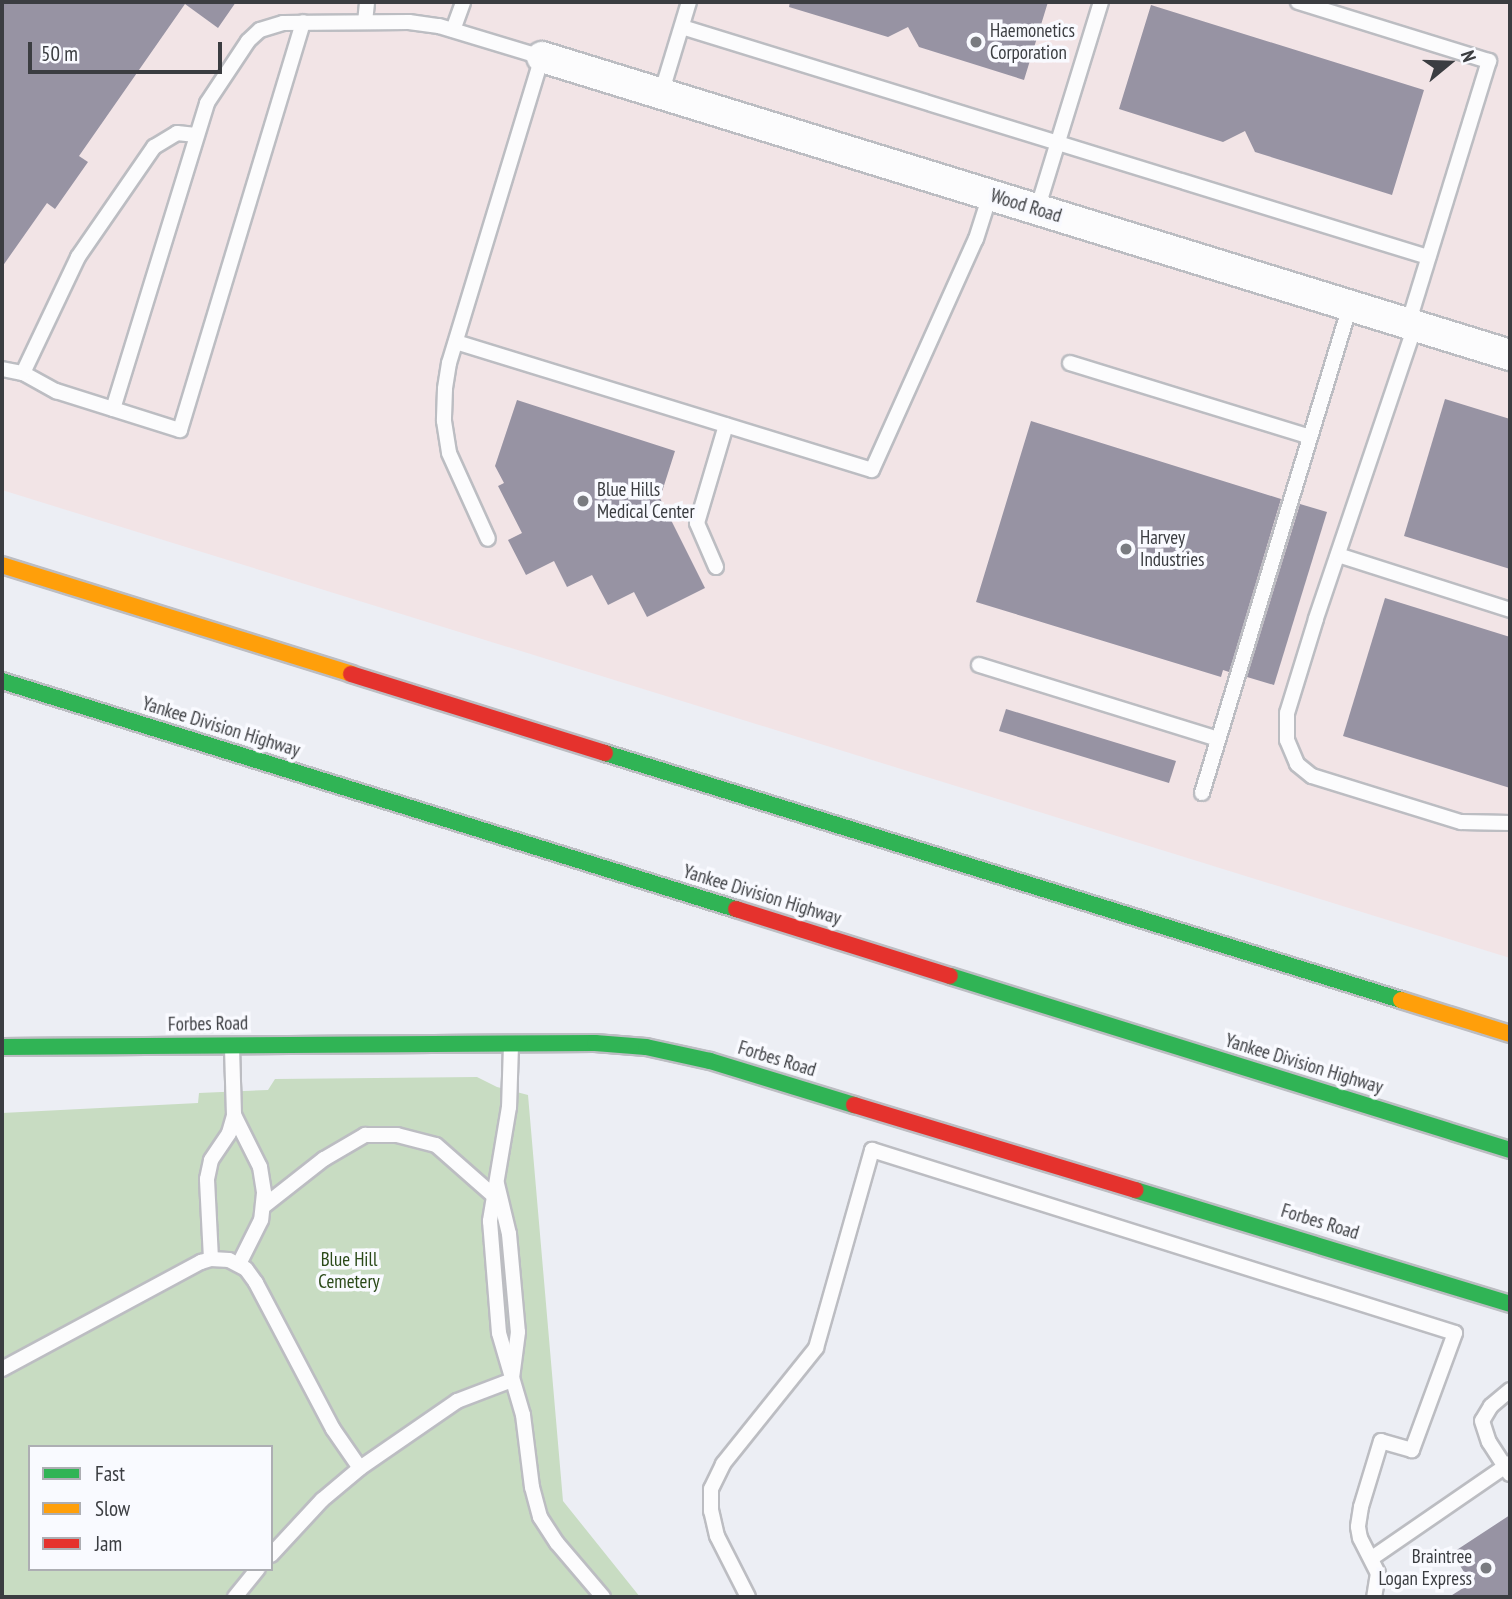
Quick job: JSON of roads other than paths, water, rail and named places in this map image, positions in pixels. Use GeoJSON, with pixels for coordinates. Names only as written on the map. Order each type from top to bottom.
{"type":"FeatureCollection","features":[{"type":"Feature","properties":{"kind":"main road"},"geometry":{"type":"LineString","coordinates":[[2,565],[1510,1034]]}},
{"type":"Feature","properties":{"kind":"main road","name":"Yankee Division Highway"},"geometry":{"type":"LineString","coordinates":[[2,681],[1510,1150]]}},
{"type":"Feature","properties":{"kind":"main road","name":"Forbes Road"},"geometry":{"type":"LineString","coordinates":[[2,1047],[622,1045],[710,1060],[1510,1304]]}},
{"type":"Feature","properties":{"kind":"street","name":"Wood Road"},"geometry":{"type":"LineString","coordinates":[[542,57],[1510,355]]}},
{"type":"Feature","properties":{"kind":"lane"},"geometry":{"type":"LineString","coordinates":[[365,22],[367,2]]}},
{"type":"Feature","properties":{"kind":"lane"},"geometry":{"type":"LineString","coordinates":[[453,30],[463,2]]}},
{"type":"Feature","properties":{"kind":"lane"},"geometry":{"type":"LineString","coordinates":[[662,94],[689,2]]}},
{"type":"Feature","properties":{"kind":"lane"},"geometry":{"type":"LineString","coordinates":[[1037,209],[1101,2]]}},
{"type":"Feature","properties":{"kind":"lane"},"geometry":{"type":"LineString","coordinates":[[1298,2],[1489,61],[1428,257],[1412,325],[1286,720],[1288,747],[1297,764],[1312,776],[1461,822],[1510,823]]}},
{"type":"Feature","properties":{"kind":"lane"},"geometry":{"type":"LineString","coordinates":[[2,369],[23,373],[56,391],[180,429],[303,22]]}},
{"type":"Feature","properties":{"kind":"lane"},"geometry":{"type":"LineString","coordinates":[[113,409],[197,135],[217,86],[254,35],[275,23],[416,23],[453,30],[542,57],[456,342],[445,389],[445,437],[459,481],[488,539]]}},
{"type":"Feature","properties":{"kind":"lane"},"geometry":{"type":"LineString","coordinates":[[682,27],[1428,257]]}},
{"type":"Feature","properties":{"kind":"lane"},"geometry":{"type":"LineString","coordinates":[[23,373],[78,257],[154,147],[177,133],[197,135]]}},
{"type":"Feature","properties":{"kind":"lane"},"geometry":{"type":"LineString","coordinates":[[456,342],[872,470],[976,239],[990,195]]}},
{"type":"Feature","properties":{"kind":"lane"},"geometry":{"type":"LineString","coordinates":[[1202,793],[1350,306]]}},
{"type":"Feature","properties":{"kind":"lane"},"geometry":{"type":"LineString","coordinates":[[1070,363],[1310,437]]}},
{"type":"Feature","properties":{"kind":"lane"},"geometry":{"type":"LineString","coordinates":[[716,567],[697,523],[726,425]]}},
{"type":"Feature","properties":{"kind":"lane"},"geometry":{"type":"LineString","coordinates":[[1338,555],[1510,610]]}},
{"type":"Feature","properties":{"kind":"lane"},"geometry":{"type":"LineString","coordinates":[[979,665],[1218,739]]}},
{"type":"Feature","properties":{"kind":"lane"},"geometry":{"type":"LineString","coordinates":[[511,1044],[509,1107],[495,1188],[491,1256],[499,1332],[523,1415],[532,1488],[541,1517],[557,1544],[603,1597]]}},
{"type":"Feature","properties":{"kind":"lane"},"geometry":{"type":"LineString","coordinates":[[211,1259],[208,1169],[229,1133],[234,1115],[232,1045]]}},
{"type":"Feature","properties":{"kind":"lane"},"geometry":{"type":"LineString","coordinates":[[234,1115],[260,1167],[264,1206],[256,1232],[239,1264]]}},
{"type":"Feature","properties":{"kind":"lane"},"geometry":{"type":"LineString","coordinates":[[264,1206],[324,1159],[365,1135],[397,1135],[436,1146],[495,1188],[509,1234],[519,1332],[512,1380]]}},
{"type":"Feature","properties":{"kind":"lane"},"geometry":{"type":"LineString","coordinates":[[748,1597],[717,1536],[711,1511],[711,1489],[723,1464],[816,1348],[872,1150],[1455,1333],[1412,1450],[1381,1441],[1359,1516],[1360,1538],[1378,1573],[1374,1597]]}},
{"type":"Feature","properties":{"kind":"lane"},"geometry":{"type":"LineString","coordinates":[[2,1369],[211,1259],[239,1264],[256,1283],[333,1429],[360,1468]]}},
{"type":"Feature","properties":{"kind":"lane"},"geometry":{"type":"LineString","coordinates":[[273,1553],[322,1500],[360,1468],[457,1401],[484,1388],[512,1380]]}},
{"type":"Feature","properties":{"kind":"lane"},"geometry":{"type":"LineString","coordinates":[[1371,1558],[1509,1468],[1489,1442],[1482,1421],[1491,1406],[1510,1390]]}},
{"type":"Feature","properties":{"kind":"lane"},"geometry":{"type":"LineString","coordinates":[[235,1597],[256,1571]]}},
{"type":"Feature","properties":{"kind":"place","name":"Haemonetics Corporation"},"geometry":{"type":"Point","coordinates":[976,42]}},
{"type":"Feature","properties":{"kind":"place","name":"Blue Hills Medical Center"},"geometry":{"type":"Point","coordinates":[583,501]}},
{"type":"Feature","properties":{"kind":"place","name":"Harvey Industries"},"geometry":{"type":"Point","coordinates":[1126,549]}},
{"type":"Feature","properties":{"kind":"place","name":"Braintree Logan Express"},"geometry":{"type":"Point","coordinates":[1486,1568]}},
{"type":"Feature","properties":{"kind":"park label","name":"Blue Hill Cemetery"},"geometry":{"type":"Point","coordinates":[349,1271]}}]}
